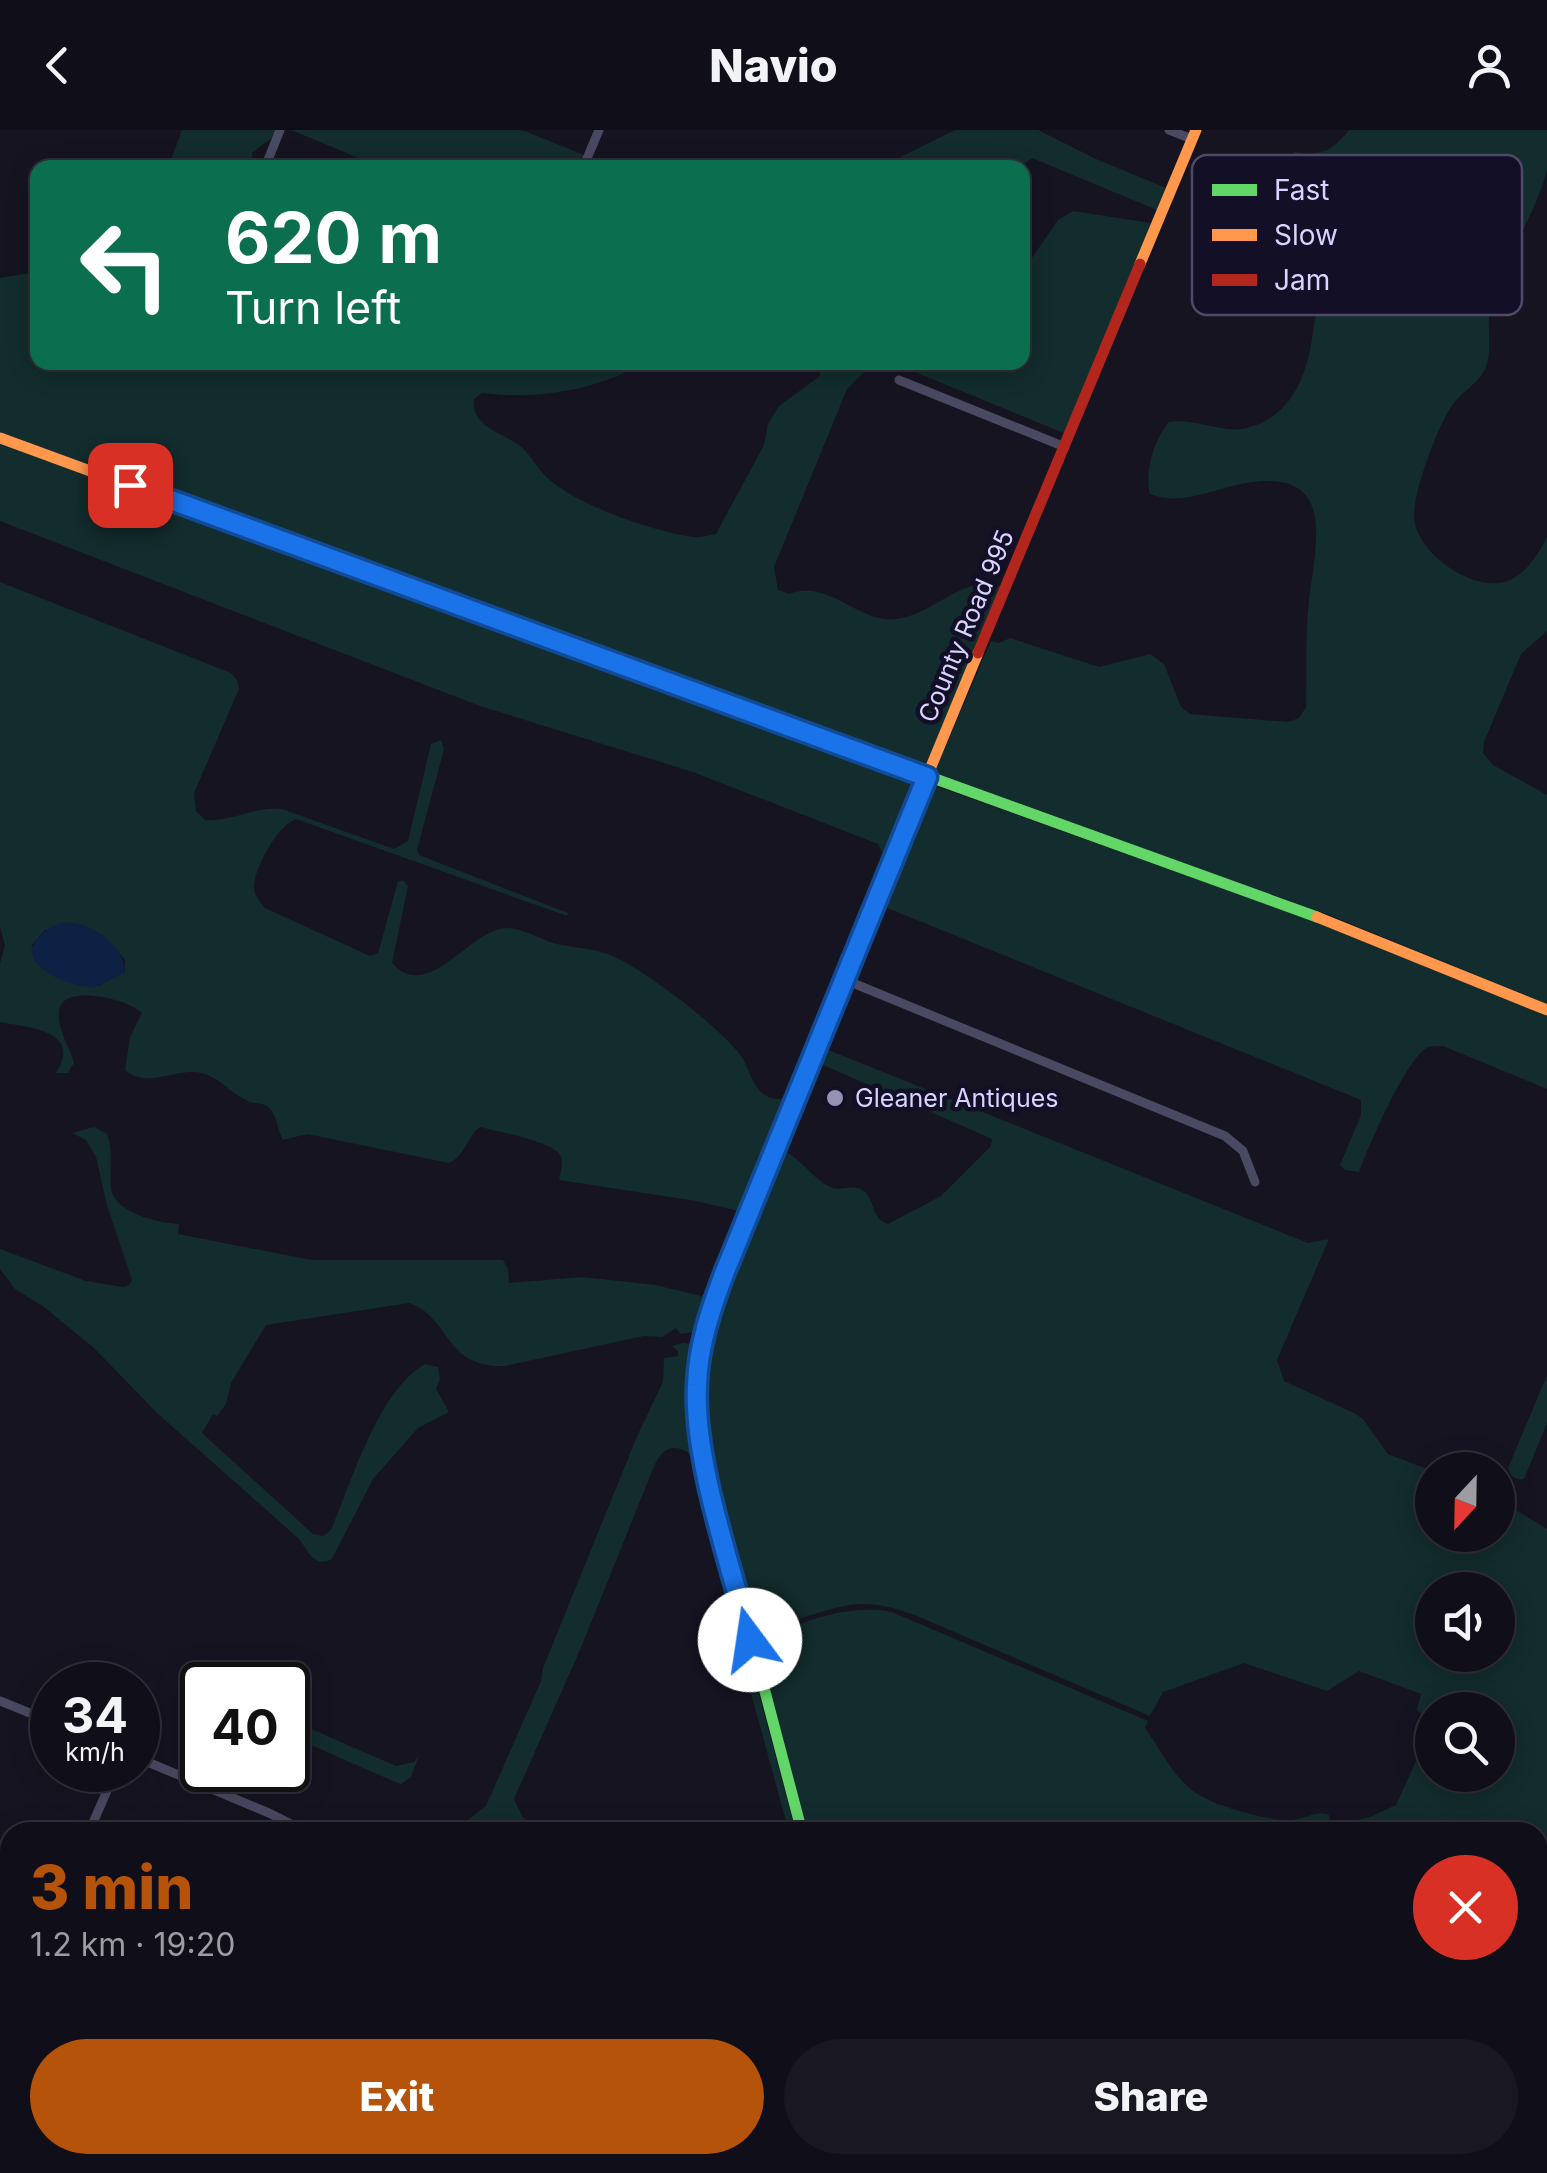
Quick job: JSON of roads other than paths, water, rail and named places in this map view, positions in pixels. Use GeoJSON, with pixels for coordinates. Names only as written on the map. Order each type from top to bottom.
{"type":"FeatureCollection","features":[{"type":"Feature","properties":{"kind":"street"},"geometry":{"type":"LineString","coordinates":[[268,160],[280,130]]}},
{"type":"Feature","properties":{"kind":"street"},"geometry":{"type":"LineString","coordinates":[[586,160],[599,130]]}},
{"type":"Feature","properties":{"kind":"street"},"geometry":{"type":"LineString","coordinates":[[1170,130],[1194,134]]}},
{"type":"Feature","properties":{"kind":"street","name":"County Road 995"},"geometry":{"type":"LineString","coordinates":[[799,1822],[704,1460],[696,1384],[703,1338],[714,1300],[843,979],[1194,134]]}},
{"type":"Feature","properties":{"kind":"street"},"geometry":{"type":"LineString","coordinates":[[900,380],[1065,447]]}},
{"type":"Feature","properties":{"kind":"street"},"geometry":{"type":"LineString","coordinates":[[0,438],[1336,923],[1547,1010]]}},
{"type":"Feature","properties":{"kind":"street"},"geometry":{"type":"LineString","coordinates":[[843,979],[1225,1136],[1243,1151],[1256,1182]]}},
{"type":"Feature","properties":{"kind":"street"},"geometry":{"type":"LineString","coordinates":[[0,1700],[30,1713]]}},
{"type":"Feature","properties":{"kind":"street"},"geometry":{"type":"LineString","coordinates":[[160,1767],[286,1822]]}},
{"type":"Feature","properties":{"kind":"street"},"geometry":{"type":"LineString","coordinates":[[94,1822],[107,1792]]}},
{"type":"Feature","properties":{"kind":"water"},"geometry":{"type":"Polygon","coordinates":[[[59,923],[81,925],[102,935],[118,952],[125,973],[92,988],[48,973],[33,956],[34,945],[59,923]]]}},
{"type":"Feature","properties":{"kind":"place","name":"Gleaner Antiques"},"geometry":{"type":"Point","coordinates":[835,1098]}}]}
